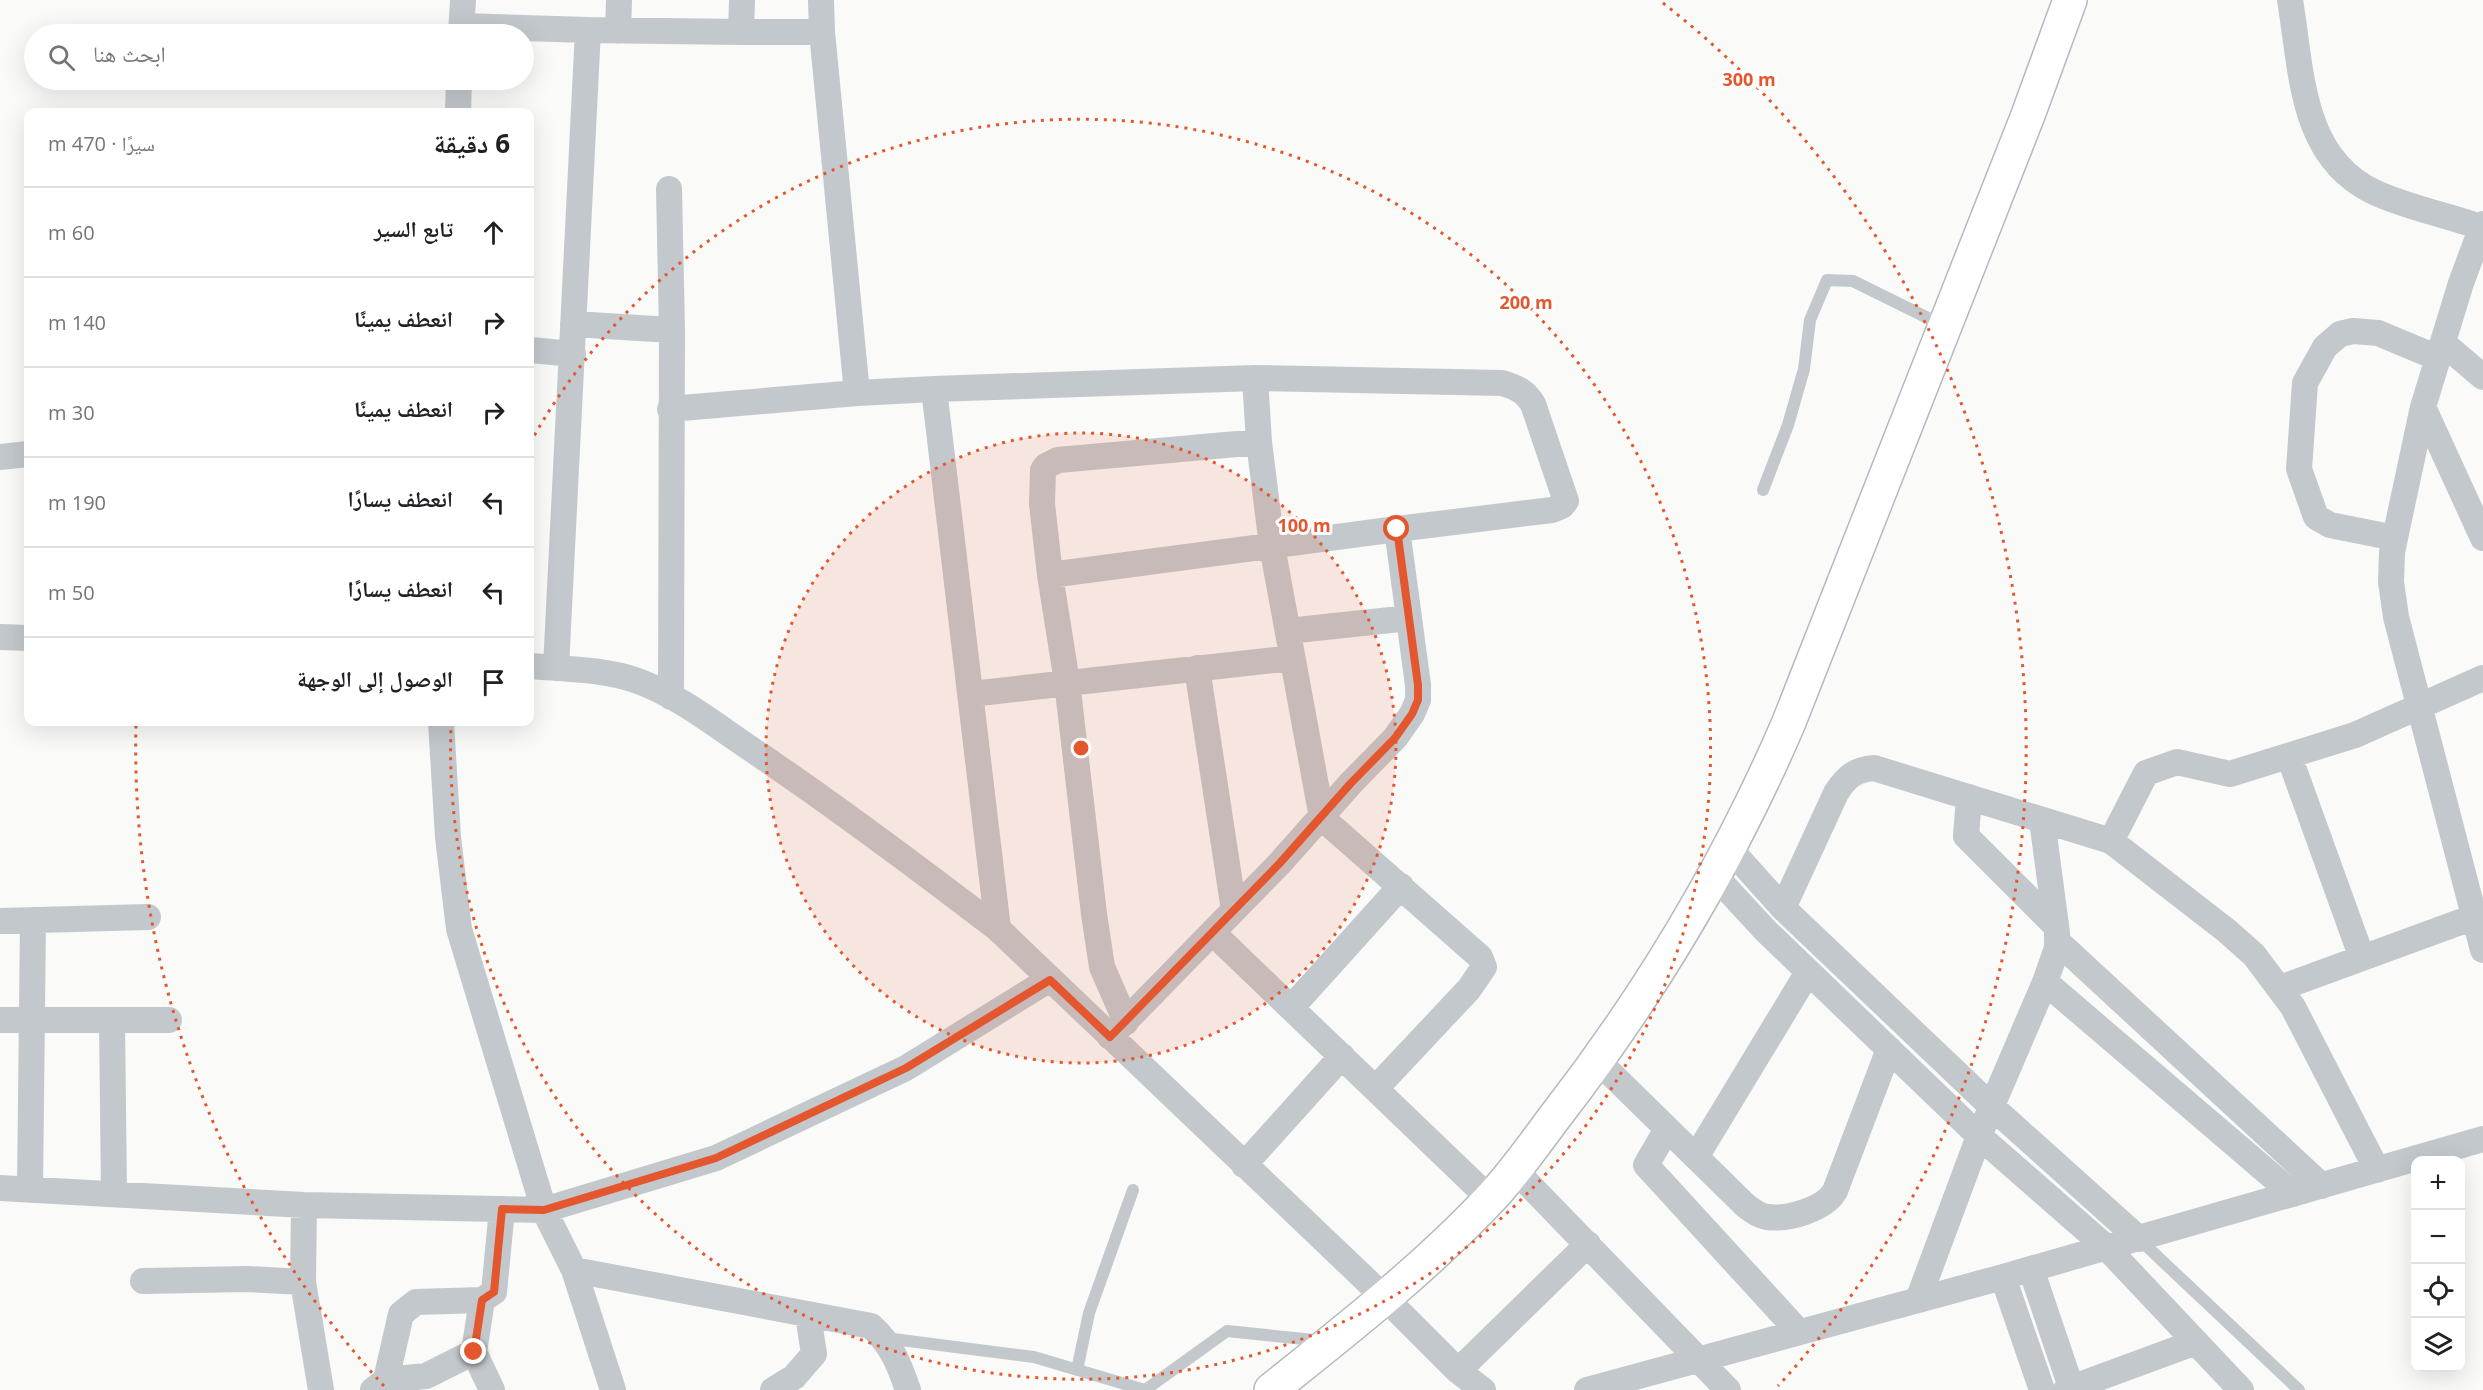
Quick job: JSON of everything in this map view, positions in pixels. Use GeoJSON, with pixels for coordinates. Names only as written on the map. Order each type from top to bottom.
{"type":"FeatureCollection","features":[{"type":"Feature","properties":{"kind":"main road"},"geometry":{"type":"LineString","coordinates":[[1271,1390],[1385,1299],[1490,1199],[1598,1062],[1644,992],[1722,862],[1767,773],[1789,722],[2028,115],[2070,0]]}},
{"type":"Feature","properties":{"kind":"street"},"geometry":{"type":"LineString","coordinates":[[462,24],[463,0]]}},
{"type":"Feature","properties":{"kind":"street"},"geometry":{"type":"LineString","coordinates":[[618,32],[619,0]]}},
{"type":"Feature","properties":{"kind":"street"},"geometry":{"type":"LineString","coordinates":[[741,32],[742,0]]}},
{"type":"Feature","properties":{"kind":"street"},"geometry":{"type":"LineString","coordinates":[[821,0],[822,32],[857,393]]}},
{"type":"Feature","properties":{"kind":"street"},"geometry":{"type":"LineString","coordinates":[[2280,988],[2362,958],[2480,934],[2396,617],[2391,582],[2392,552],[2423,407],[2482,227],[2375,192],[2345,175],[2330,158],[2317,135],[2308,110],[2290,0]]}},
{"type":"Feature","properties":{"kind":"street"},"geometry":{"type":"LineString","coordinates":[[534,30],[822,32]]}},
{"type":"Feature","properties":{"kind":"street"},"geometry":{"type":"LineString","coordinates":[[556,668],[588,30]]}},
{"type":"Feature","properties":{"kind":"street"},"geometry":{"type":"LineString","coordinates":[[458,108],[459,90]]}},
{"type":"Feature","properties":{"kind":"street"},"geometry":{"type":"LineString","coordinates":[[669,189],[672,330],[671,697]]}},
{"type":"Feature","properties":{"kind":"street"},"geometry":{"type":"LineString","coordinates":[[573,324],[672,330]]}},
{"type":"Feature","properties":{"kind":"street"},"geometry":{"type":"LineString","coordinates":[[2395,538],[2330,525],[2316,517],[2299,469],[2305,383],[2325,347],[2340,334],[2353,331],[2378,333],[2441,350],[2483,377]]}},
{"type":"Feature","properties":{"kind":"street"},"geometry":{"type":"LineString","coordinates":[[534,350],[573,354]]}},
{"type":"Feature","properties":{"kind":"street"},"geometry":{"type":"LineString","coordinates":[[670,409],[857,393],[1255,378],[1502,383],[1514,386],[1527,395],[1533,404],[1566,496],[1562,506],[1552,510],[1050,575]]}},
{"type":"Feature","properties":{"kind":"street"},"geometry":{"type":"LineString","coordinates":[[1255,378],[1259,442],[1272,546],[1322,818],[1480,957],[1484,967],[1468,989],[1376,1088]]}},
{"type":"Feature","properties":{"kind":"street"},"geometry":{"type":"LineString","coordinates":[[934,389],[998,929]]}},
{"type":"Feature","properties":{"kind":"street"},"geometry":{"type":"LineString","coordinates":[[2423,407],[2483,538]]}},
{"type":"Feature","properties":{"kind":"street"},"geometry":{"type":"LineString","coordinates":[[1118,1029],[1111,992],[1102,967],[1094,914],[1067,682],[1050,575],[1041,488],[1043,471],[1050,463],[1058,460],[1259,442]]}},
{"type":"Feature","properties":{"kind":"street"},"geometry":{"type":"LineString","coordinates":[[0,457],[24,454]]}},
{"type":"Feature","properties":{"kind":"street"},"geometry":{"type":"LineString","coordinates":[[1118,1029],[1322,818],[1351,783],[1395,738],[1412,714],[1418,700],[1418,685],[1397,529]]}},
{"type":"Feature","properties":{"kind":"street"},"geometry":{"type":"LineString","coordinates":[[1288,632],[1409,618]]}},
{"type":"Feature","properties":{"kind":"street"},"geometry":{"type":"LineString","coordinates":[[0,637],[24,638]]}},
{"type":"Feature","properties":{"kind":"street"},"geometry":{"type":"LineString","coordinates":[[971,694],[1292,658]]}},
{"type":"Feature","properties":{"kind":"street"},"geometry":{"type":"LineString","coordinates":[[534,666],[616,676],[638,681],[671,697],[822,797],[998,929],[1050,980],[1118,1029],[1244,1165],[1458,1371],[1483,1390]]}},
{"type":"Feature","properties":{"kind":"street"},"geometry":{"type":"LineString","coordinates":[[1197,668],[1234,910]]}},
{"type":"Feature","properties":{"kind":"street"},"geometry":{"type":"LineString","coordinates":[[2111,841],[2146,773],[2177,762],[2230,774],[2355,735],[2483,678]]}},
{"type":"Feature","properties":{"kind":"street"},"geometry":{"type":"LineString","coordinates":[[441,726],[448,837],[459,928],[544,1210],[574,1270],[613,1390]]}},
{"type":"Feature","properties":{"kind":"street"},"geometry":{"type":"LineString","coordinates":[[2289,756],[2362,958]]}},
{"type":"Feature","properties":{"kind":"street"},"geometry":{"type":"LineString","coordinates":[[1783,908],[1836,793],[1844,781],[1853,773],[1863,769],[1874,768],[2111,841],[2227,931],[2254,955],[2293,1007],[2378,1170]]}},
{"type":"Feature","properties":{"kind":"street"},"geometry":{"type":"LineString","coordinates":[[1969,797],[1966,836],[2056,934],[2322,1186]]}},
{"type":"Feature","properties":{"kind":"street"},"geometry":{"type":"LineString","coordinates":[[1918,1300],[1979,1136],[2045,982],[2056,934],[2042,820]]}},
{"type":"Feature","properties":{"kind":"street"},"geometry":{"type":"LineString","coordinates":[[1722,862],[1783,908],[1991,1106],[2139,1239]]}},
{"type":"Feature","properties":{"kind":"street"},"geometry":{"type":"LineString","coordinates":[[1722,862],[1808,972],[1979,1136],[2107,1248],[2241,1390]]}},
{"type":"Feature","properties":{"kind":"street"},"geometry":{"type":"LineString","coordinates":[[1291,1008],[1401,886]]}},
{"type":"Feature","properties":{"kind":"street"},"geometry":{"type":"LineString","coordinates":[[0,921],[148,917]]}},
{"type":"Feature","properties":{"kind":"street"},"geometry":{"type":"LineString","coordinates":[[30,1190],[33,920]]}},
{"type":"Feature","properties":{"kind":"street"},"geometry":{"type":"LineString","coordinates":[[1213,933],[1490,1199]]}},
{"type":"Feature","properties":{"kind":"street"},"geometry":{"type":"LineString","coordinates":[[1696,1157],[1808,972]]}},
{"type":"Feature","properties":{"kind":"street"},"geometry":{"type":"LineString","coordinates":[[0,1188],[304,1205],[544,1210],[716,1158],[906,1068],[1050,980]]}},
{"type":"Feature","properties":{"kind":"street"},"geometry":{"type":"LineString","coordinates":[[2045,982],[2293,1194]]}},
{"type":"Feature","properties":{"kind":"street"},"geometry":{"type":"LineString","coordinates":[[0,1020],[169,1020]]}},
{"type":"Feature","properties":{"kind":"street"},"geometry":{"type":"LineString","coordinates":[[112,1020],[114,1194]]}},
{"type":"Feature","properties":{"kind":"street"},"geometry":{"type":"LineString","coordinates":[[1598,1062],[1746,1206],[1759,1215],[1773,1217],[1812,1210],[1830,1200],[1836,1191],[1888,1049]]}},
{"type":"Feature","properties":{"kind":"street"},"geometry":{"type":"LineString","coordinates":[[1244,1165],[1342,1056]]}},
{"type":"Feature","properties":{"kind":"street"},"geometry":{"type":"LineString","coordinates":[[1667,1129],[1646,1165],[1800,1332]]}},
{"type":"Feature","properties":{"kind":"street"},"geometry":{"type":"LineString","coordinates":[[1587,1390],[2107,1248],[2483,1139]]}},
{"type":"Feature","properties":{"kind":"street"},"geometry":{"type":"LineString","coordinates":[[1514,1169],[1728,1390]]}},
{"type":"Feature","properties":{"kind":"street"},"geometry":{"type":"LineString","coordinates":[[304,1205],[303,1282],[321,1390]]}},
{"type":"Feature","properties":{"kind":"street"},"geometry":{"type":"LineString","coordinates":[[474,1352],[426,1376],[379,1385],[401,1314],[416,1302],[482,1300],[494,1292],[502,1209]]}},
{"type":"Feature","properties":{"kind":"street"},"geometry":{"type":"LineString","coordinates":[[1458,1371],[1588,1244]]}},
{"type":"Feature","properties":{"kind":"street"},"geometry":{"type":"LineString","coordinates":[[2031,1269],[2069,1390],[2196,1342]]}},
{"type":"Feature","properties":{"kind":"street"},"geometry":{"type":"LineString","coordinates":[[574,1270],[871,1326],[885,1338],[896,1355],[908,1390]]}},
{"type":"Feature","properties":{"kind":"street"},"geometry":{"type":"LineString","coordinates":[[2003,1277],[2042,1390]]}},
{"type":"Feature","properties":{"kind":"street"},"geometry":{"type":"LineString","coordinates":[[143,1281],[247,1279],[303,1282]]}},
{"type":"Feature","properties":{"kind":"street"},"geometry":{"type":"LineString","coordinates":[[482,1300],[474,1352],[492,1390]]}},
{"type":"Feature","properties":{"kind":"street"},"geometry":{"type":"LineString","coordinates":[[773,1390],[794,1377],[814,1354],[808,1315]]}},
{"type":"Feature","properties":{"kind":"lane"},"geometry":{"type":"LineString","coordinates":[[1762,490],[1788,425],[1804,369],[1810,320],[1827,280],[1853,282],[1945,327]]}},
{"type":"Feature","properties":{"kind":"lane"},"geometry":{"type":"LineString","coordinates":[[1077,1370],[1089,1313],[1133,1190]]}},
{"type":"Feature","properties":{"kind":"lane"},"geometry":{"type":"LineString","coordinates":[[2139,1239],[2294,1388]]}},
{"type":"Feature","properties":{"kind":"lane"},"geometry":{"type":"LineString","coordinates":[[885,1338],[1034,1357],[1145,1390],[1227,1331],[1331,1342]]}},
{"type":"Feature","properties":{"kind":"route"},"geometry":{"type":"LineString","coordinates":[[474,1352],[482,1300],[494,1292],[502,1209],[544,1210],[716,1158],[906,1068],[1050,980],[1110,1037],[1279,864],[1406,725],[1418,700],[1418,685],[1397,529]]}}]}
